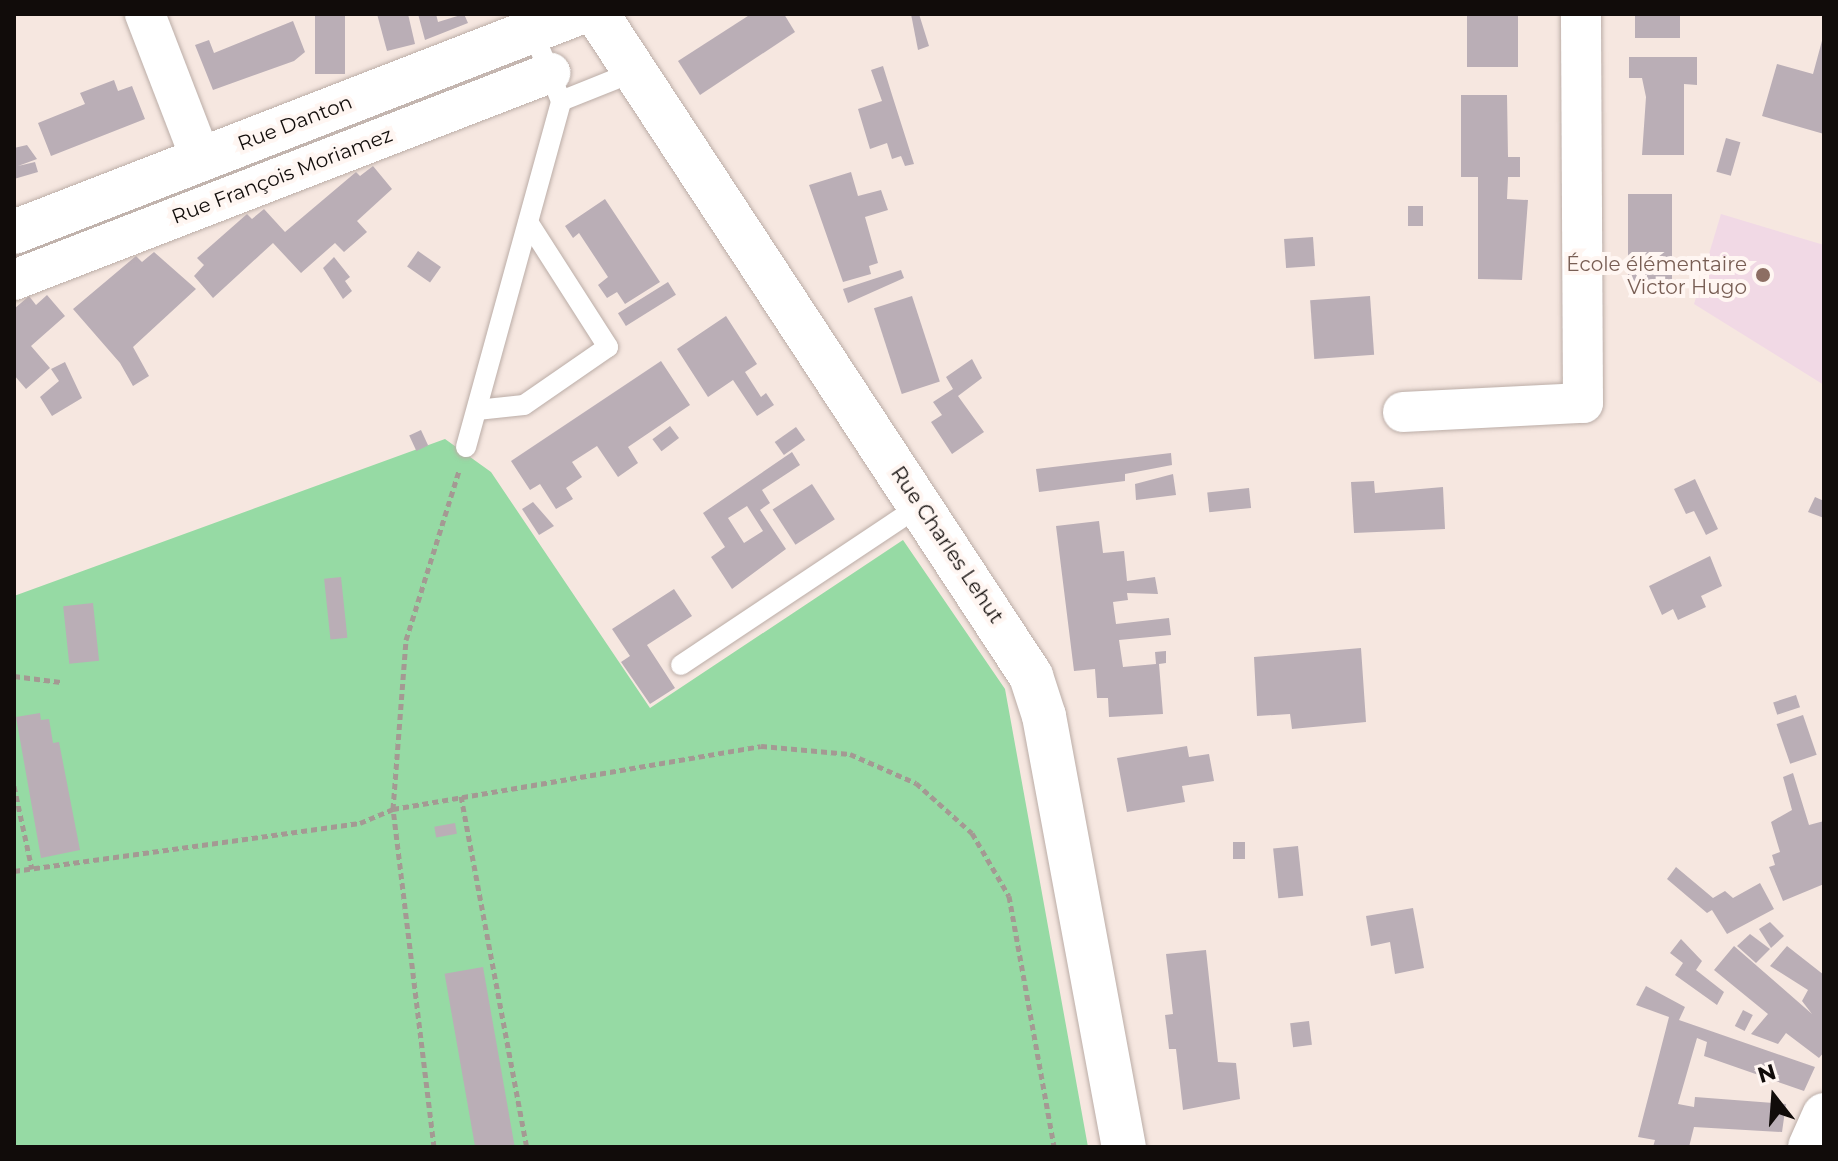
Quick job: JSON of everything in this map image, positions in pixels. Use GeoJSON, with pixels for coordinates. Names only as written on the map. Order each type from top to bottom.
{"type":"FeatureCollection","features":[{"type":"Feature","properties":{"kind":"street"},"geometry":{"type":"LineString","coordinates":[[145,14],[201,159]]}},
{"type":"Feature","properties":{"kind":"street","name":"Rue Danton"},"geometry":{"type":"LineString","coordinates":[[14,232],[576,14]]}},
{"type":"Feature","properties":{"kind":"street","name":"Rue Charles Lehut"},"geometry":{"type":"LineString","coordinates":[[597,14],[631,73],[1010,637],[1037,695],[1124,1147]]}},
{"type":"Feature","properties":{"kind":"street"},"geometry":{"type":"LineString","coordinates":[[1403,412],[1583,403],[1581,14]]}},
{"type":"Feature","properties":{"kind":"street","name":"Rue François Moriamez"},"geometry":{"type":"LineString","coordinates":[[14,280],[556,87]]}},
{"type":"Feature","properties":{"kind":"street"},"geometry":{"type":"LineString","coordinates":[[1810,1147],[1824,1115]]}},
{"type":"Feature","properties":{"kind":"lane"},"geometry":{"type":"LineString","coordinates":[[466,447],[528,222],[556,87],[533,32]]}},
{"type":"Feature","properties":{"kind":"lane"},"geometry":{"type":"LineString","coordinates":[[556,87],[631,73]]}},
{"type":"Feature","properties":{"kind":"lane"},"geometry":{"type":"LineString","coordinates":[[477,410],[524,405],[608,347],[528,222]]}},
{"type":"Feature","properties":{"kind":"lane"},"geometry":{"type":"LineString","coordinates":[[681,665],[921,505]]}},
{"type":"Feature","properties":{"kind":"path"},"geometry":{"type":"LineString","coordinates":[[434,1147],[393,809],[406,640],[466,447]]}},
{"type":"Feature","properties":{"kind":"path"},"geometry":{"type":"LineString","coordinates":[[14,676],[61,682]]}},
{"type":"Feature","properties":{"kind":"path"},"geometry":{"type":"LineString","coordinates":[[14,871],[360,823],[393,809],[761,746],[850,754],[916,783],[972,833],[1009,896],[1054,1147]]}},
{"type":"Feature","properties":{"kind":"path"},"geometry":{"type":"LineString","coordinates":[[14,786],[32,869]]}},
{"type":"Feature","properties":{"kind":"path"},"geometry":{"type":"LineString","coordinates":[[461,796],[527,1147]]}},
{"type":"Feature","properties":{"kind":"shaded area","name":"École élémentaire Victor Hugo"},"geometry":{"type":"Polygon","coordinates":[[[1721,214],[1824,245],[1824,385],[1694,304],[1721,214]]]}},
{"type":"Feature","properties":{"kind":"green space"},"geometry":{"type":"Polygon","coordinates":[[[445,439],[491,472],[650,708],[903,540],[1005,689],[1088,1147],[14,1147],[14,596],[445,439]]]}},
{"type":"Feature","properties":{"kind":"building"},"geometry":{"type":"Polygon","coordinates":[[[315,14],[345,14],[345,74],[315,74],[315,14]]]}},
{"type":"Feature","properties":{"kind":"building"},"geometry":{"type":"Polygon","coordinates":[[[377,14],[408,14],[415,44],[387,51],[377,14]]]}},
{"type":"Feature","properties":{"kind":"building"},"geometry":{"type":"Polygon","coordinates":[[[418,14],[436,14],[438,22],[464,14],[468,23],[425,40],[418,14]]]}},
{"type":"Feature","properties":{"kind":"building"},"geometry":{"type":"Polygon","coordinates":[[[751,14],[784,14],[795,32],[700,95],[678,61],[751,14]]]}},
{"type":"Feature","properties":{"kind":"building"},"geometry":{"type":"Polygon","coordinates":[[[911,14],[919,14],[929,46],[918,50],[911,14]]]}},
{"type":"Feature","properties":{"kind":"building"},"geometry":{"type":"Polygon","coordinates":[[[1467,14],[1518,14],[1518,67],[1467,67],[1467,14]]]}},
{"type":"Feature","properties":{"kind":"building"},"geometry":{"type":"Polygon","coordinates":[[[1635,14],[1680,14],[1680,38],[1635,38],[1635,14]]]}},
{"type":"Feature","properties":{"kind":"building"},"geometry":{"type":"Polygon","coordinates":[[[293,21],[305,52],[294,61],[213,90],[195,45],[209,40],[214,53],[293,21]]]}},
{"type":"Feature","properties":{"kind":"building"},"geometry":{"type":"Polygon","coordinates":[[[1823,37],[1824,134],[1762,116],[1777,64],[1813,74],[1823,37]]]}},
{"type":"Feature","properties":{"kind":"building"},"geometry":{"type":"Polygon","coordinates":[[[1629,57],[1697,57],[1697,85],[1684,84],[1684,155],[1642,155],[1646,97],[1642,78],[1629,78],[1629,57]]]}},
{"type":"Feature","properties":{"kind":"building"},"geometry":{"type":"Polygon","coordinates":[[[883,66],[914,164],[905,166],[901,156],[892,159],[887,143],[870,149],[858,109],[882,101],[871,70],[883,66]]]}},
{"type":"Feature","properties":{"kind":"building"},"geometry":{"type":"Polygon","coordinates":[[[114,80],[118,91],[132,86],[145,119],[51,156],[38,123],[85,104],[80,93],[114,80]]]}},
{"type":"Feature","properties":{"kind":"building"},"geometry":{"type":"Polygon","coordinates":[[[1461,95],[1507,95],[1508,157],[1520,157],[1520,177],[1508,177],[1507,199],[1528,200],[1522,280],[1478,279],[1478,177],[1461,177],[1461,95]]]}},
{"type":"Feature","properties":{"kind":"building"},"geometry":{"type":"Polygon","coordinates":[[[1726,138],[1740,142],[1731,176],[1716,172],[1726,138]]]}},
{"type":"Feature","properties":{"kind":"building"},"geometry":{"type":"Polygon","coordinates":[[[27,145],[37,159],[18,166],[35,162],[38,172],[14,179],[14,148],[27,145]]]}},
{"type":"Feature","properties":{"kind":"building"},"geometry":{"type":"Polygon","coordinates":[[[373,166],[392,189],[357,221],[367,232],[344,252],[335,243],[301,273],[273,243],[213,298],[194,276],[204,265],[197,258],[247,214],[252,219],[264,209],[285,232],[356,172],[360,176],[373,166]]]}},
{"type":"Feature","properties":{"kind":"building"},"geometry":{"type":"Polygon","coordinates":[[[851,172],[858,196],[881,190],[888,210],[865,217],[878,263],[869,266],[871,274],[843,282],[809,185],[851,172]]]}},
{"type":"Feature","properties":{"kind":"building"},"geometry":{"type":"Polygon","coordinates":[[[1628,194],[1672,194],[1672,289],[1628,289],[1628,194]]]}},
{"type":"Feature","properties":{"kind":"building"},"geometry":{"type":"Polygon","coordinates":[[[605,199],[660,282],[625,304],[617,292],[607,298],[598,285],[608,277],[579,233],[573,238],[565,226],[605,199]]]}},
{"type":"Feature","properties":{"kind":"building"},"geometry":{"type":"Polygon","coordinates":[[[1408,206],[1423,206],[1423,226],[1408,226],[1408,206]]]}},
{"type":"Feature","properties":{"kind":"building"},"geometry":{"type":"Polygon","coordinates":[[[1313,237],[1315,266],[1286,268],[1284,239],[1313,237]]]}},
{"type":"Feature","properties":{"kind":"building"},"geometry":{"type":"Polygon","coordinates":[[[418,251],[441,267],[430,283],[407,267],[418,251]]]}},
{"type":"Feature","properties":{"kind":"building"},"geometry":{"type":"Polygon","coordinates":[[[154,252],[196,289],[133,347],[149,376],[133,386],[120,363],[73,309],[136,256],[142,262],[154,252]]]}},
{"type":"Feature","properties":{"kind":"building"},"geometry":{"type":"Polygon","coordinates":[[[334,257],[350,277],[345,281],[352,291],[343,299],[323,268],[334,257]]]}},
{"type":"Feature","properties":{"kind":"building"},"geometry":{"type":"Polygon","coordinates":[[[901,270],[904,278],[848,303],[843,289],[901,270]]]}},
{"type":"Feature","properties":{"kind":"building"},"geometry":{"type":"Polygon","coordinates":[[[668,282],[676,295],[626,326],[618,313],[668,282]]]}},
{"type":"Feature","properties":{"kind":"building"},"geometry":{"type":"Polygon","coordinates":[[[47,295],[65,316],[31,346],[50,368],[26,389],[14,375],[14,309],[29,296],[36,305],[47,295]]]}},
{"type":"Feature","properties":{"kind":"building"},"geometry":{"type":"Polygon","coordinates":[[[912,296],[940,382],[902,394],[874,308],[912,296]]]}},
{"type":"Feature","properties":{"kind":"building"},"geometry":{"type":"Polygon","coordinates":[[[1370,296],[1374,355],[1314,359],[1310,300],[1370,296]]]}},
{"type":"Feature","properties":{"kind":"building"},"geometry":{"type":"Polygon","coordinates":[[[726,316],[757,364],[745,372],[761,397],[766,393],[774,405],[757,416],[733,380],[708,397],[677,349],[726,316]]]}},
{"type":"Feature","properties":{"kind":"building"},"geometry":{"type":"Polygon","coordinates":[[[972,359],[982,378],[958,396],[984,432],[952,454],[931,422],[942,415],[933,402],[953,389],[946,377],[972,359]]]}},
{"type":"Feature","properties":{"kind":"building"},"geometry":{"type":"Polygon","coordinates":[[[661,361],[690,405],[628,447],[638,463],[618,477],[597,446],[572,462],[582,477],[566,488],[573,499],[556,509],[540,484],[530,490],[511,461],[661,361]]]}},
{"type":"Feature","properties":{"kind":"building"},"geometry":{"type":"Polygon","coordinates":[[[65,362],[82,398],[52,416],[40,397],[59,381],[51,369],[65,362]]]}},
{"type":"Feature","properties":{"kind":"building"},"geometry":{"type":"Polygon","coordinates":[[[670,426],[679,438],[661,451],[652,439],[670,426]]]}},
{"type":"Feature","properties":{"kind":"building"},"geometry":{"type":"Polygon","coordinates":[[[796,427],[805,440],[784,455],[775,442],[796,427]]]}},
{"type":"Feature","properties":{"kind":"building"},"geometry":{"type":"Polygon","coordinates":[[[421,430],[428,445],[416,451],[409,435],[421,430]]]}},
{"type":"Feature","properties":{"kind":"building"},"geometry":{"type":"Polygon","coordinates":[[[792,452],[800,465],[762,490],[770,503],[760,510],[786,549],[732,589],[711,557],[725,547],[703,513],[792,452]],[[747,506],[728,518],[744,543],[763,531],[747,506]]]}},
{"type":"Feature","properties":{"kind":"building"},"geometry":{"type":"Polygon","coordinates":[[[1171,453],[1172,465],[1125,474],[1125,481],[1039,492],[1036,469],[1171,453]]]}},
{"type":"Feature","properties":{"kind":"building"},"geometry":{"type":"Polygon","coordinates":[[[1173,474],[1176,495],[1136,500],[1135,484],[1173,474]]]}},
{"type":"Feature","properties":{"kind":"building"},"geometry":{"type":"Polygon","coordinates":[[[1695,479],[1718,529],[1706,535],[1694,511],[1686,514],[1674,489],[1695,479]]]}},
{"type":"Feature","properties":{"kind":"building"},"geometry":{"type":"Polygon","coordinates":[[[1374,481],[1375,493],[1443,487],[1445,529],[1354,533],[1351,482],[1374,481]]]}},
{"type":"Feature","properties":{"kind":"building"},"geometry":{"type":"Polygon","coordinates":[[[812,484],[835,519],[795,545],[773,510],[812,484]]]}},
{"type":"Feature","properties":{"kind":"building"},"geometry":{"type":"Polygon","coordinates":[[[1249,488],[1251,508],[1209,512],[1207,492],[1249,488]]]}},
{"type":"Feature","properties":{"kind":"building"},"geometry":{"type":"Polygon","coordinates":[[[1815,497],[1824,501],[1824,518],[1808,512],[1815,497]]]}},
{"type":"Feature","properties":{"kind":"building"},"geometry":{"type":"Polygon","coordinates":[[[533,502],[554,526],[539,535],[522,509],[533,502]]]}},
{"type":"Feature","properties":{"kind":"building"},"geometry":{"type":"Polygon","coordinates":[[[1099,521],[1103,553],[1124,551],[1127,581],[1155,577],[1158,594],[1127,593],[1128,600],[1113,602],[1116,624],[1169,618],[1171,635],[1119,640],[1123,667],[1156,664],[1155,652],[1166,651],[1166,663],[1159,664],[1163,714],[1109,717],[1108,698],[1097,698],[1095,669],[1074,671],[1056,526],[1099,521]]]}},
{"type":"Feature","properties":{"kind":"building"},"geometry":{"type":"Polygon","coordinates":[[[1710,556],[1722,586],[1701,596],[1706,607],[1678,620],[1673,609],[1662,615],[1649,586],[1710,556]]]}},
{"type":"Feature","properties":{"kind":"building"},"geometry":{"type":"Polygon","coordinates":[[[341,577],[347,638],[330,639],[324,579],[341,577]]]}},
{"type":"Feature","properties":{"kind":"building"},"geometry":{"type":"Polygon","coordinates":[[[674,589],[692,616],[647,645],[675,688],[650,704],[621,662],[630,656],[612,629],[674,589]]]}},
{"type":"Feature","properties":{"kind":"building"},"geometry":{"type":"Polygon","coordinates":[[[93,603],[99,661],[69,664],[63,606],[93,603]]]}},
{"type":"Feature","properties":{"kind":"building"},"geometry":{"type":"Polygon","coordinates":[[[1361,648],[1366,722],[1292,729],[1290,714],[1257,716],[1254,657],[1361,648]]]}},
{"type":"Feature","properties":{"kind":"building"},"geometry":{"type":"Polygon","coordinates":[[[1796,695],[1800,707],[1777,715],[1773,702],[1796,695]]]}},
{"type":"Feature","properties":{"kind":"building"},"geometry":{"type":"Polygon","coordinates":[[[40,713],[41,720],[49,719],[53,743],[59,742],[80,850],[41,858],[16,717],[40,713]]]}},
{"type":"Feature","properties":{"kind":"building"},"geometry":{"type":"Polygon","coordinates":[[[1803,715],[1817,755],[1790,764],[1777,724],[1803,715]]]}},
{"type":"Feature","properties":{"kind":"building"},"geometry":{"type":"Polygon","coordinates":[[[1187,746],[1189,757],[1209,754],[1214,781],[1182,786],[1185,802],[1127,812],[1117,758],[1187,746]]]}},
{"type":"Feature","properties":{"kind":"building"},"geometry":{"type":"Polygon","coordinates":[[[1793,773],[1809,825],[1824,821],[1824,884],[1783,901],[1769,867],[1775,865],[1772,855],[1780,852],[1771,822],[1792,810],[1783,777],[1793,773]]]}},
{"type":"Feature","properties":{"kind":"building"},"geometry":{"type":"Polygon","coordinates":[[[455,823],[457,834],[436,837],[434,827],[455,823]]]}},
{"type":"Feature","properties":{"kind":"building"},"geometry":{"type":"Polygon","coordinates":[[[1233,842],[1245,842],[1245,859],[1233,859],[1233,842]]]}},
{"type":"Feature","properties":{"kind":"building"},"geometry":{"type":"Polygon","coordinates":[[[1298,846],[1303,896],[1278,898],[1273,849],[1298,846]]]}},
{"type":"Feature","properties":{"kind":"building"},"geometry":{"type":"Polygon","coordinates":[[[1676,867],[1713,898],[1725,891],[1733,898],[1760,883],[1774,909],[1727,934],[1712,910],[1707,913],[1667,879],[1676,867]]]}},
{"type":"Feature","properties":{"kind":"building"},"geometry":{"type":"Polygon","coordinates":[[[1413,908],[1424,968],[1395,974],[1390,942],[1371,946],[1366,916],[1413,908]]]}},
{"type":"Feature","properties":{"kind":"building"},"geometry":{"type":"Polygon","coordinates":[[[1770,922],[1784,936],[1771,948],[1759,929],[1770,922]]]}},
{"type":"Feature","properties":{"kind":"building"},"geometry":{"type":"Polygon","coordinates":[[[1750,934],[1770,949],[1756,963],[1737,946],[1750,934]]]}},
{"type":"Feature","properties":{"kind":"building"},"geometry":{"type":"Polygon","coordinates":[[[1681,939],[1702,961],[1696,970],[1724,992],[1717,1005],[1675,975],[1683,963],[1670,953],[1681,939]]]}},
{"type":"Feature","properties":{"kind":"building"},"geometry":{"type":"Polygon","coordinates":[[[1734,946],[1812,1014],[1802,1001],[1808,990],[1770,966],[1787,946],[1824,975],[1824,1052],[1819,1058],[1786,1033],[1778,1044],[1751,1034],[1768,1014],[1714,970],[1734,946]]]}},
{"type":"Feature","properties":{"kind":"building"},"geometry":{"type":"Polygon","coordinates":[[[1206,950],[1218,1062],[1236,1063],[1240,1099],[1183,1110],[1176,1049],[1169,1049],[1165,1015],[1173,1014],[1166,954],[1206,950]]]}},
{"type":"Feature","properties":{"kind":"building"},"geometry":{"type":"Polygon","coordinates":[[[483,967],[515,1147],[475,1147],[445,974],[483,967]]]}},
{"type":"Feature","properties":{"kind":"building"},"geometry":{"type":"Polygon","coordinates":[[[1646,986],[1685,1007],[1679,1020],[1815,1067],[1804,1091],[1704,1056],[1707,1042],[1697,1038],[1678,1104],[1694,1107],[1695,1097],[1786,1104],[1782,1132],[1694,1127],[1689,1147],[1653,1147],[1655,1140],[1638,1137],[1669,1017],[1636,1005],[1646,986]]]}},
{"type":"Feature","properties":{"kind":"building"},"geometry":{"type":"Polygon","coordinates":[[[1743,1010],[1753,1015],[1745,1031],[1735,1026],[1743,1010]]]}},
{"type":"Feature","properties":{"kind":"building"},"geometry":{"type":"Polygon","coordinates":[[[1309,1021],[1312,1045],[1293,1047],[1290,1023],[1309,1021]]]}},
{"type":"Feature","properties":{"kind":"place","name":"École élémentaire Victor Hugo"},"geometry":{"type":"Point","coordinates":[1763,275]}}]}
